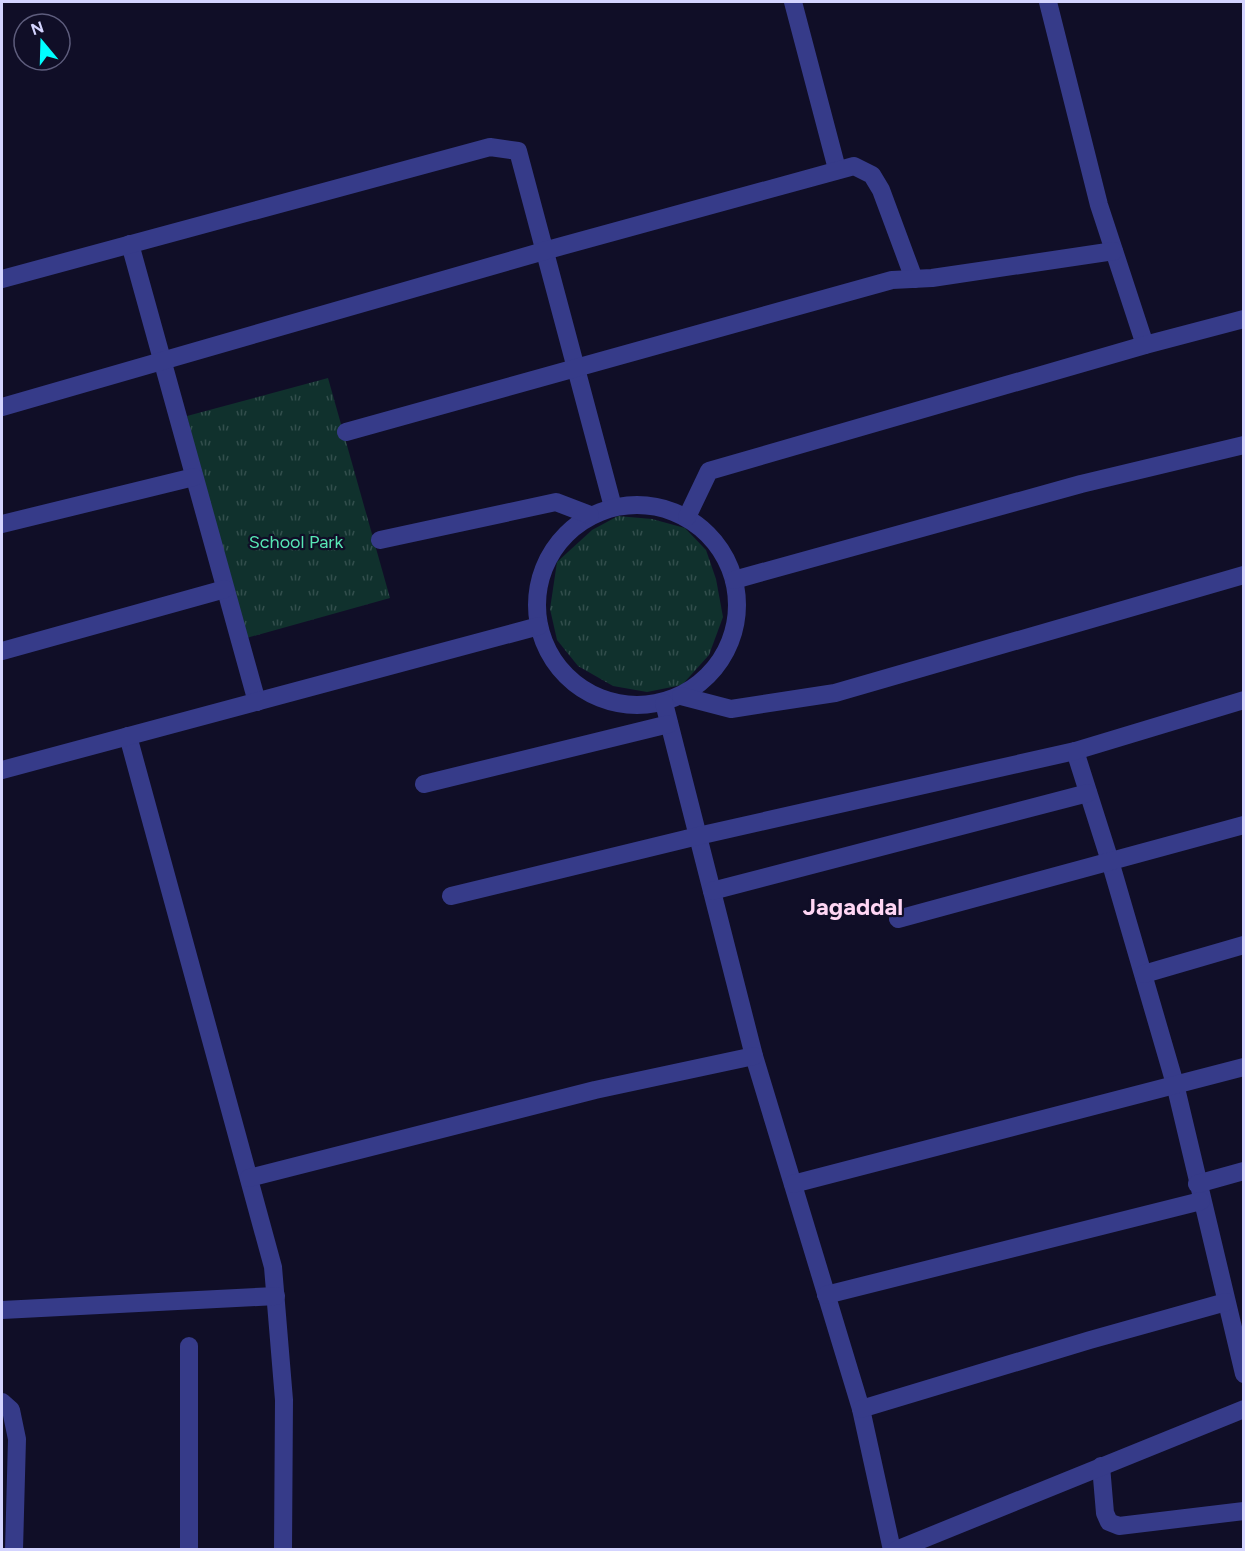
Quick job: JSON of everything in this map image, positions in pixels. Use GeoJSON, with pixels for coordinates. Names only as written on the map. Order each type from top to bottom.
{"type":"FeatureCollection","features":[{"type":"Feature","properties":{"kind":"street"},"geometry":{"type":"LineString","coordinates":[[794,2],[837,170]]}},
{"type":"Feature","properties":{"kind":"street"},"geometry":{"type":"LineString","coordinates":[[1048,2],[1099,205],[1145,345]]}},
{"type":"Feature","properties":{"kind":"street"},"geometry":{"type":"LineString","coordinates":[[2,279],[490,147],[518,151],[613,507]]}},
{"type":"Feature","properties":{"kind":"street"},"geometry":{"type":"LineString","coordinates":[[2,407],[544,251],[854,165],[872,175],[881,190],[914,279]]}},
{"type":"Feature","properties":{"kind":"street"},"geometry":{"type":"LineString","coordinates":[[130,244],[257,702]]}},
{"type":"Feature","properties":{"kind":"street"},"geometry":{"type":"LineString","coordinates":[[346,432],[892,280],[914,279],[1114,251]]}},
{"type":"Feature","properties":{"kind":"street"},"geometry":{"type":"LineString","coordinates":[[687,517],[709,471],[1145,345],[1244,319]]}},
{"type":"Feature","properties":{"kind":"street"},"geometry":{"type":"LineString","coordinates":[[734,580],[1081,484],[1244,445]]}},
{"type":"Feature","properties":{"kind":"street"},"geometry":{"type":"LineString","coordinates":[[2,524],[194,477]]}},
{"type":"Feature","properties":{"kind":"street"},"geometry":{"type":"LineString","coordinates":[[380,540],[556,502],[590,515]]}},
{"type":"Feature","properties":{"kind":"street"},"geometry":{"type":"LineString","coordinates":[[653,505],[687,517],[714,539],[732,570],[738,601],[731,644],[707,678],[681,696],[664,703],[630,706],[587,694],[554,663],[539,626],[536,602],[543,568],[562,537],[590,515],[613,507],[653,505]]}},
{"type":"Feature","properties":{"kind":"street"},"geometry":{"type":"LineString","coordinates":[[681,696],[731,709],[835,693],[1244,575]]}},
{"type":"Feature","properties":{"kind":"street"},"geometry":{"type":"LineString","coordinates":[[2,651],[225,590]]}},
{"type":"Feature","properties":{"kind":"street"},"geometry":{"type":"LineString","coordinates":[[2,769],[539,626]]}},
{"type":"Feature","properties":{"kind":"street"},"geometry":{"type":"LineString","coordinates":[[451,896],[698,836],[1075,751],[1244,700]]}},
{"type":"Feature","properties":{"kind":"street"},"geometry":{"type":"LineString","coordinates":[[664,703],[754,1056],[861,1409],[894,1550],[1244,1409]]}},
{"type":"Feature","properties":{"kind":"street"},"geometry":{"type":"LineString","coordinates":[[424,784],[669,724]]}},
{"type":"Feature","properties":{"kind":"street"},"geometry":{"type":"LineString","coordinates":[[128,736],[273,1267],[284,1400],[284,1550]]}},
{"type":"Feature","properties":{"kind":"street"},"geometry":{"type":"LineString","coordinates":[[1075,751],[1144,974],[1175,1084],[1199,1193],[1244,1374]]}},
{"type":"Feature","properties":{"kind":"street"},"geometry":{"type":"LineString","coordinates":[[712,891],[1088,793]]}},
{"type":"Feature","properties":{"kind":"street"},"geometry":{"type":"LineString","coordinates":[[898,919],[1244,825]]}},
{"type":"Feature","properties":{"kind":"street"},"geometry":{"type":"LineString","coordinates":[[1144,974],[1244,945]]}},
{"type":"Feature","properties":{"kind":"street"},"geometry":{"type":"LineString","coordinates":[[249,1178],[595,1090],[754,1056]]}},
{"type":"Feature","properties":{"kind":"street"},"geometry":{"type":"LineString","coordinates":[[793,1184],[1244,1067]]}},
{"type":"Feature","properties":{"kind":"street"},"geometry":{"type":"LineString","coordinates":[[826,1295],[1199,1193],[1244,1171]]}},
{"type":"Feature","properties":{"kind":"street"},"geometry":{"type":"LineString","coordinates":[[2,1310],[276,1296]]}},
{"type":"Feature","properties":{"kind":"street"},"geometry":{"type":"LineString","coordinates":[[861,1409],[1226,1302]]}},
{"type":"Feature","properties":{"kind":"street"},"geometry":{"type":"LineString","coordinates":[[189,1346],[189,1550]]}},
{"type":"Feature","properties":{"kind":"street"},"geometry":{"type":"LineString","coordinates":[[2,1402],[10,1410],[17,1439],[14,1550]]}},
{"type":"Feature","properties":{"kind":"street"},"geometry":{"type":"LineString","coordinates":[[1101,1466],[1105,1513],[1109,1522],[1119,1526],[1244,1511]]}},
{"type":"Feature","properties":{"kind":"green space","name":"School Park"},"geometry":{"type":"Polygon","coordinates":[[[328,378],[390,598],[243,639],[187,416],[328,378]]]}},
{"type":"Feature","properties":{"kind":"green space"},"geometry":{"type":"Polygon","coordinates":[[[618,516],[652,519],[685,528],[706,550],[716,579],[723,617],[709,655],[682,685],[647,692],[613,686],[578,666],[557,640],[550,609],[557,562],[592,530],[618,516]]]}},
{"type":"Feature","properties":{"kind":"district","name":"Jagaddal"},"geometry":{"type":"Point","coordinates":[853,906]}}]}
